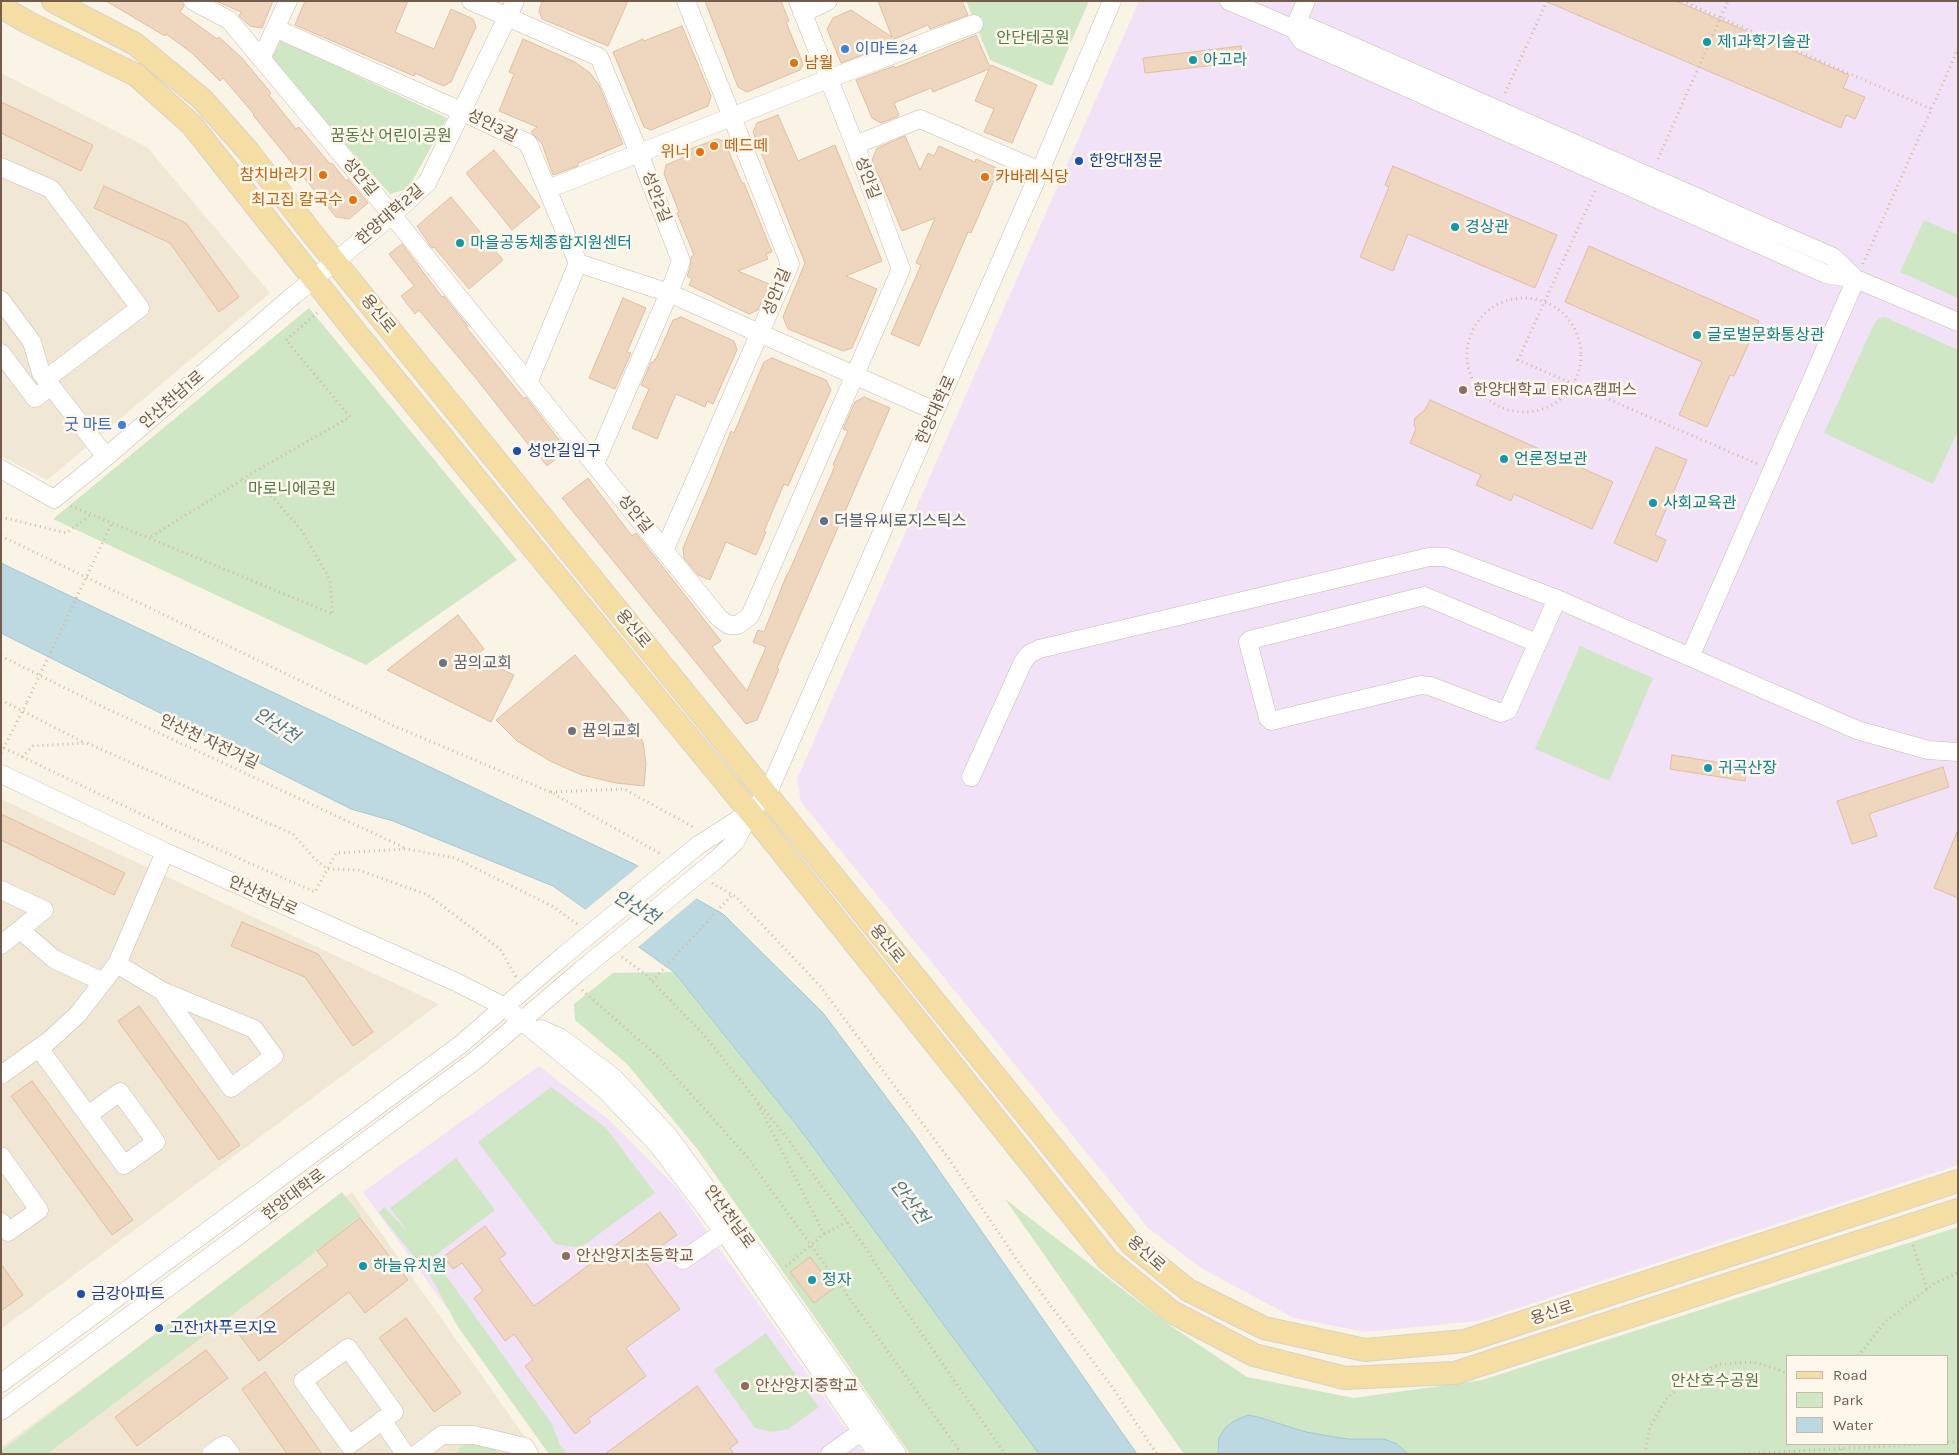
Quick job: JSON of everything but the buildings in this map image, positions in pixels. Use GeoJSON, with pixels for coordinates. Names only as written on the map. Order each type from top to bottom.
{"type":"FeatureCollection","features":[{"type":"Feature","properties":{"kind":"main road","name":"용신로"},"geometry":{"type":"LineString","coordinates":[[53,1],[135,44],[202,99],[248,151],[1132,1245],[1188,1290],[1264,1328],[1365,1350],[1465,1341],[1958,1181]]}},
{"type":"Feature","properties":{"kind":"main road","name":"용신로"},"geometry":{"type":"LineString","coordinates":[[1,7],[29,23],[136,75],[192,125],[331,301],[750,812],[1108,1260],[1172,1312],[1254,1355],[1344,1378],[1455,1373],[1958,1210]]}},
{"type":"Feature","properties":{"kind":"street","name":"성안길"},"geometry":{"type":"LineString","coordinates":[[193,1],[229,20],[392,215],[720,618],[729,625],[738,624],[750,616],[901,269],[855,145],[800,7],[828,1]]}},
{"type":"Feature","properties":{"kind":"street"},"geometry":{"type":"LineString","coordinates":[[261,59],[277,29],[288,1]]}},
{"type":"Feature","properties":{"kind":"street","name":"성안2길"},"geometry":{"type":"LineString","coordinates":[[471,1],[511,9],[598,58],[639,153],[681,262],[670,294],[595,464]]}},
{"type":"Feature","properties":{"kind":"street","name":"성안1길"},"geometry":{"type":"LineString","coordinates":[[664,550],[790,264],[686,1]]}},
{"type":"Feature","properties":{"kind":"street","name":"한양대학로"},"geometry":{"type":"LineString","coordinates":[[1,1383],[460,1045],[562,956],[704,841],[750,812],[767,795],[1040,171],[1112,1]]}},
{"type":"Feature","properties":{"kind":"street"},"geometry":{"type":"LineString","coordinates":[[1229,1],[1294,29],[1308,26],[1833,258],[1856,279],[1958,322]]}},
{"type":"Feature","properties":{"kind":"street"},"geometry":{"type":"LineString","coordinates":[[1294,29],[1306,1]]}},
{"type":"Feature","properties":{"kind":"street","name":"한양대학2길"},"geometry":{"type":"LineString","coordinates":[[336,261],[392,215],[427,183],[463,112],[511,9]]}},
{"type":"Feature","properties":{"kind":"street"},"geometry":{"type":"LineString","coordinates":[[548,189],[974,24]]}},
{"type":"Feature","properties":{"kind":"street","name":"성안3길"},"geometry":{"type":"LineString","coordinates":[[277,29],[528,143],[578,262]]}},
{"type":"Feature","properties":{"kind":"street","name":"성안길"},"geometry":{"type":"LineString","coordinates":[[855,145],[920,119],[1040,171]]}},
{"type":"Feature","properties":{"kind":"street"},"geometry":{"type":"LineString","coordinates":[[1,167],[51,189],[140,308],[48,382],[35,398],[1,353]]}},
{"type":"Feature","properties":{"kind":"street","name":"안산천남1로"},"geometry":{"type":"LineString","coordinates":[[54,499],[336,261]]}},
{"type":"Feature","properties":{"kind":"street"},"geometry":{"type":"LineString","coordinates":[[528,383],[578,262],[670,294],[935,411]]}},
{"type":"Feature","properties":{"kind":"street"},"geometry":{"type":"LineString","coordinates":[[1690,656],[1856,279]]}},
{"type":"Feature","properties":{"kind":"street"},"geometry":{"type":"LineString","coordinates":[[1,300],[32,342],[41,373],[106,457]]}},
{"type":"Feature","properties":{"kind":"street"},"geometry":{"type":"LineString","coordinates":[[1,469],[54,499]]}},
{"type":"Feature","properties":{"kind":"street"},"geometry":{"type":"LineString","coordinates":[[971,777],[1023,662],[1029,654],[1039,649],[1429,557],[1446,557],[1557,600],[1857,730],[1928,750],[1958,752]]}},
{"type":"Feature","properties":{"kind":"street"},"geometry":{"type":"LineString","coordinates":[[1537,643],[1424,596],[1248,642],[1268,718],[1274,721],[1421,685],[1430,686],[1501,713],[1508,710],[1557,600]]}},
{"type":"Feature","properties":{"kind":"street","name":"안산천남로"},"geometry":{"type":"LineString","coordinates":[[1,774],[165,852],[456,982],[505,1007],[603,1088],[657,1144],[772,1277],[897,1454]]}},
{"type":"Feature","properties":{"kind":"street","name":"한양대학로"},"geometry":{"type":"LineString","coordinates":[[2,1410],[477,1059],[575,975],[717,859],[735,842],[750,812]]}},
{"type":"Feature","properties":{"kind":"street"},"geometry":{"type":"LineString","coordinates":[[1,1075],[39,1048],[78,1014],[117,964],[165,852]]}},
{"type":"Feature","properties":{"kind":"street"},"geometry":{"type":"LineString","coordinates":[[1,890],[44,910],[1,945]]}},
{"type":"Feature","properties":{"kind":"street"},"geometry":{"type":"LineString","coordinates":[[20,930],[54,959],[103,982]]}},
{"type":"Feature","properties":{"kind":"street"},"geometry":{"type":"LineString","coordinates":[[117,964],[162,991],[254,1029],[274,1056],[231,1088],[162,991]]}},
{"type":"Feature","properties":{"kind":"street"},"geometry":{"type":"LineString","coordinates":[[39,1048],[88,1115]]}},
{"type":"Feature","properties":{"kind":"street"},"geometry":{"type":"LineString","coordinates":[[1,1222],[8,1232],[40,1210],[4,1167]]}},
{"type":"Feature","properties":{"kind":"street"},"geometry":{"type":"LineString","coordinates":[[683,1260],[729,1228]]}},
{"type":"Feature","properties":{"kind":"street","name":"안산천남로"},"geometry":{"type":"LineString","coordinates":[[729,1228],[877,1454]]}},
{"type":"Feature","properties":{"kind":"street"},"geometry":{"type":"LineString","coordinates":[[348,1348],[394,1412],[382,1420],[349,1445],[303,1380],[348,1348]]}},
{"type":"Feature","properties":{"kind":"street"},"geometry":{"type":"LineString","coordinates":[[382,1420],[405,1454]]}},
{"type":"Feature","properties":{"kind":"street"},"geometry":{"type":"LineString","coordinates":[[830,1454],[862,1431]]}},
{"type":"Feature","properties":{"kind":"street"},"geometry":{"type":"LineString","coordinates":[[417,1454],[442,1435],[474,1435],[525,1447],[529,1454]]}},
{"type":"Feature","properties":{"kind":"street"},"geometry":{"type":"LineString","coordinates":[[211,1454],[224,1444],[231,1454]]}},
{"type":"Feature","properties":{"kind":"path"},"geometry":{"type":"LineString","coordinates":[[1505,93],[1546,1]]}},
{"type":"Feature","properties":{"kind":"path"},"geometry":{"type":"LineString","coordinates":[[1682,1],[1931,109]]}},
{"type":"Feature","properties":{"kind":"path"},"geometry":{"type":"LineString","coordinates":[[1658,159],[1728,1]]}},
{"type":"Feature","properties":{"kind":"path"},"geometry":{"type":"LineString","coordinates":[[1856,279],[1958,49]]}},
{"type":"Feature","properties":{"kind":"path"},"geometry":{"type":"LineString","coordinates":[[1595,191],[1518,360],[1772,470]]}},
{"type":"Feature","properties":{"kind":"path"},"geometry":{"type":"LineString","coordinates":[[1530,298],[1544,302],[1564,314],[1575,329],[1581,347],[1581,366],[1574,384],[1562,398],[1546,408],[1528,412],[1509,410],[1492,402],[1479,389],[1470,373],[1467,354],[1470,336],[1480,319],[1494,306],[1511,299],[1530,298]]}},
{"type":"Feature","properties":{"kind":"path"},"geometry":{"type":"LineString","coordinates":[[149,538],[242,480],[350,417],[286,340],[331,301]]}},
{"type":"Feature","properties":{"kind":"path"},"geometry":{"type":"LineString","coordinates":[[54,499],[333,614],[330,580],[302,531],[270,494],[242,480]]}},
{"type":"Feature","properties":{"kind":"path"},"geometry":{"type":"LineString","coordinates":[[1,517],[66,533],[91,514]]}},
{"type":"Feature","properties":{"kind":"path"},"geometry":{"type":"LineString","coordinates":[[1,753],[23,711],[112,523]]}},
{"type":"Feature","properties":{"kind":"path","name":"안산천 자전거길"},"geometry":{"type":"LineString","coordinates":[[1,656],[102,706],[407,849]]}},
{"type":"Feature","properties":{"kind":"path"},"geometry":{"type":"LineString","coordinates":[[1,700],[87,743],[293,834],[313,857],[328,869],[358,870],[428,895],[500,948],[524,991]]}},
{"type":"Feature","properties":{"kind":"path"},"geometry":{"type":"LineString","coordinates":[[22,757],[33,746],[87,743]]}},
{"type":"Feature","properties":{"kind":"path"},"geometry":{"type":"LineString","coordinates":[[550,792],[624,789],[704,841]]}},
{"type":"Feature","properties":{"kind":"path"},"geometry":{"type":"LineString","coordinates":[[652,981],[732,894]]}},
{"type":"Feature","properties":{"kind":"path"},"geometry":{"type":"LineString","coordinates":[[575,975],[656,1055],[748,1158],[962,1454]]}},
{"type":"Feature","properties":{"kind":"path"},"geometry":{"type":"LineString","coordinates":[[754,1097],[824,1234]]}},
{"type":"Feature","properties":{"kind":"path"},"geometry":{"type":"LineString","coordinates":[[772,1277],[824,1234],[847,1222]]}},
{"type":"Feature","properties":{"kind":"path"},"geometry":{"type":"LineString","coordinates":[[1908,1227],[1927,1289]]}},
{"type":"Feature","properties":{"kind":"path"},"geometry":{"type":"LineString","coordinates":[[1859,1355],[1885,1322],[1935,1283],[1958,1273]]}},
{"type":"Feature","properties":{"kind":"path"},"geometry":{"type":"LineString","coordinates":[[1645,1454],[1650,1427],[1666,1398],[1690,1377],[1721,1364],[1754,1362],[1786,1372]]}},
{"type":"Feature","properties":{"kind":"path"},"geometry":{"type":"LineString","coordinates":[[1744,1454],[1842,1446],[1882,1445]]}},
{"type":"Feature","properties":{"kind":"path"},"geometry":{"type":"LineString","coordinates":[[1842,1446],[1842,1454]]}},
{"type":"Feature","properties":{"kind":"shaded area","name":"한양대학교 ERICA캠퍼스"},"geometry":{"type":"Polygon","coordinates":[[[1139,1],[1958,1],[1958,1165],[1478,1321],[1365,1332],[1294,1318],[1201,1268],[1148,1228],[801,802],[797,779],[1139,1]]]}},
{"type":"Feature","properties":{"kind":"shaded area"},"geometry":{"type":"Polygon","coordinates":[[[1,73],[147,147],[270,293],[47,480],[1,456],[1,73]]]}},
{"type":"Feature","properties":{"kind":"shaded area"},"geometry":{"type":"Polygon","coordinates":[[[1,799],[439,1004],[1,1329],[1,799]]]}},
{"type":"Feature","properties":{"kind":"shaded area","name":"안산양지초등학교"},"geometry":{"type":"Polygon","coordinates":[[[539,1066],[608,1119],[676,1187],[864,1454],[552,1454],[363,1192],[539,1066]]]}},
{"type":"Feature","properties":{"kind":"shaded area"},"geometry":{"type":"Polygon","coordinates":[[[352,1192],[537,1454],[1,1454],[1,1447],[352,1192]]]}},
{"type":"Feature","properties":{"kind":"green space","name":"안단테공원"},"geometry":{"type":"Polygon","coordinates":[[[966,1],[1089,1],[1052,86],[990,60],[966,1]]]}},
{"type":"Feature","properties":{"kind":"green space","name":"꿈동산 어린이공원"},"geometry":{"type":"Polygon","coordinates":[[[281,40],[447,118],[408,189],[390,194],[270,61],[281,40]]]}},
{"type":"Feature","properties":{"kind":"green space"},"geometry":{"type":"Polygon","coordinates":[[[1924,220],[1958,235],[1958,298],[1900,272],[1924,220]]]}},
{"type":"Feature","properties":{"kind":"green space","name":"마로니에공원"},"geometry":{"type":"Polygon","coordinates":[[[309,308],[517,560],[366,665],[53,519],[309,308]]]}},
{"type":"Feature","properties":{"kind":"green space"},"geometry":{"type":"Polygon","coordinates":[[[1885,317],[1958,350],[1958,431],[1933,484],[1824,433],[1874,324],[1879,318],[1885,317]]]}},
{"type":"Feature","properties":{"kind":"green space"},"geometry":{"type":"Polygon","coordinates":[[[1580,646],[1653,678],[1609,781],[1535,749],[1580,646]]]}},
{"type":"Feature","properties":{"kind":"green space"},"geometry":{"type":"Polygon","coordinates":[[[674,972],[799,1128],[1039,1454],[910,1454],[698,1150],[627,1064],[575,1020],[574,1004],[613,973],[674,972]]]}},
{"type":"Feature","properties":{"kind":"green space"},"geometry":{"type":"Polygon","coordinates":[[[551,1087],[606,1128],[655,1193],[580,1248],[555,1244],[478,1142],[551,1087]]]}},
{"type":"Feature","properties":{"kind":"green space"},"geometry":{"type":"Polygon","coordinates":[[[456,1158],[495,1210],[432,1258],[552,1424],[560,1445],[567,1454],[549,1454],[458,1327],[432,1279],[379,1213],[384,1207],[408,1232],[390,1208],[456,1158]]]}},
{"type":"Feature","properties":{"kind":"green space"},"geometry":{"type":"Polygon","coordinates":[[[342,1192],[361,1216],[305,1260],[47,1454],[1,1454],[1,1451],[342,1192]]]}},
{"type":"Feature","properties":{"kind":"green space","name":"안산호수공원"},"geometry":{"type":"Polygon","coordinates":[[[1005,1199],[1168,1324],[1247,1377],[1354,1398],[1482,1380],[1958,1227],[1958,1454],[1184,1454],[1005,1199]]]}},
{"type":"Feature","properties":{"kind":"green space"},"geometry":{"type":"Polygon","coordinates":[[[766,1333],[819,1407],[788,1429],[771,1432],[755,1428],[714,1370],[766,1333]]]}},
{"type":"Feature","properties":{"kind":"green space"},"geometry":{"type":"Polygon","coordinates":[[[469,1443],[490,1444],[500,1454],[456,1454],[460,1447],[469,1443]]]}},
{"type":"Feature","properties":{"kind":"water","name":"안산천"},"geometry":{"type":"Polygon","coordinates":[[[1,563],[634,864],[723,914],[823,1013],[913,1133],[1137,1454],[1039,1454],[799,1128],[674,972],[553,886],[393,821],[351,809],[1,633],[1,563]]]}},
{"type":"Feature","properties":{"kind":"water"},"geometry":{"type":"Polygon","coordinates":[[[1248,1415],[1306,1432],[1348,1439],[1384,1439],[1397,1444],[1408,1454],[1218,1454],[1219,1438],[1225,1428],[1234,1421],[1248,1415]]]}},
{"type":"Feature","properties":{"kind":"pier"},"geometry":{"type":"Polygon","coordinates":[[[640,865],[698,897],[637,948],[584,911],[640,865]]]}},
{"type":"Feature","properties":{"kind":"place","name":"제1과학기술관"},"geometry":{"type":"Point","coordinates":[1707,42]}},
{"type":"Feature","properties":{"kind":"place","name":"이마트24"},"geometry":{"type":"Point","coordinates":[845,49]}},
{"type":"Feature","properties":{"kind":"place","name":"아고라"},"geometry":{"type":"Point","coordinates":[1193,60]}},
{"type":"Feature","properties":{"kind":"place","name":"남월"},"geometry":{"type":"Point","coordinates":[794,63]}},
{"type":"Feature","properties":{"kind":"place","name":"떼드떼"},"geometry":{"type":"Point","coordinates":[714,146]}},
{"type":"Feature","properties":{"kind":"place","name":"위너"},"geometry":{"type":"Point","coordinates":[700,152]}},
{"type":"Feature","properties":{"kind":"place","name":"한양대정문"},"geometry":{"type":"Point","coordinates":[1079,161]}},
{"type":"Feature","properties":{"kind":"place","name":"참치바라기"},"geometry":{"type":"Point","coordinates":[323,175]}},
{"type":"Feature","properties":{"kind":"place","name":"카바레식당"},"geometry":{"type":"Point","coordinates":[985,177]}},
{"type":"Feature","properties":{"kind":"place","name":"최고집 칼국수"},"geometry":{"type":"Point","coordinates":[353,200]}},
{"type":"Feature","properties":{"kind":"place","name":"경상관"},"geometry":{"type":"Point","coordinates":[1455,227]}},
{"type":"Feature","properties":{"kind":"place","name":"마을공동체종합지원센터"},"geometry":{"type":"Point","coordinates":[460,243]}},
{"type":"Feature","properties":{"kind":"place","name":"글로벌문화통상관"},"geometry":{"type":"Point","coordinates":[1697,335]}},
{"type":"Feature","properties":{"kind":"place","name":"한양대학교 ERICA캠퍼스"},"geometry":{"type":"Point","coordinates":[1463,390]}},
{"type":"Feature","properties":{"kind":"place","name":"굿 마트"},"geometry":{"type":"Point","coordinates":[122,425]}},
{"type":"Feature","properties":{"kind":"place","name":"성안길입구"},"geometry":{"type":"Point","coordinates":[517,451]}},
{"type":"Feature","properties":{"kind":"place","name":"언론정보관"},"geometry":{"type":"Point","coordinates":[1504,459]}},
{"type":"Feature","properties":{"kind":"place","name":"사회교육관"},"geometry":{"type":"Point","coordinates":[1653,503]}},
{"type":"Feature","properties":{"kind":"place","name":"더블유씨로지스틱스"},"geometry":{"type":"Point","coordinates":[824,521]}},
{"type":"Feature","properties":{"kind":"place","name":"꿈의교회"},"geometry":{"type":"Point","coordinates":[443,663]}},
{"type":"Feature","properties":{"kind":"place","name":"뀸의교회"},"geometry":{"type":"Point","coordinates":[572,731]}},
{"type":"Feature","properties":{"kind":"place","name":"귀곡산장"},"geometry":{"type":"Point","coordinates":[1708,768]}},
{"type":"Feature","properties":{"kind":"place","name":"안산양지초등학교"},"geometry":{"type":"Point","coordinates":[566,1256]}},
{"type":"Feature","properties":{"kind":"place","name":"하늘유치원"},"geometry":{"type":"Point","coordinates":[363,1266]}},
{"type":"Feature","properties":{"kind":"place","name":"정자"},"geometry":{"type":"Point","coordinates":[812,1280]}},
{"type":"Feature","properties":{"kind":"place","name":"금강아파트"},"geometry":{"type":"Point","coordinates":[81,1294]}},
{"type":"Feature","properties":{"kind":"place","name":"고잔1차푸르지오"},"geometry":{"type":"Point","coordinates":[159,1328]}},
{"type":"Feature","properties":{"kind":"place","name":"안산양지중학교"},"geometry":{"type":"Point","coordinates":[745,1386]}}]}
